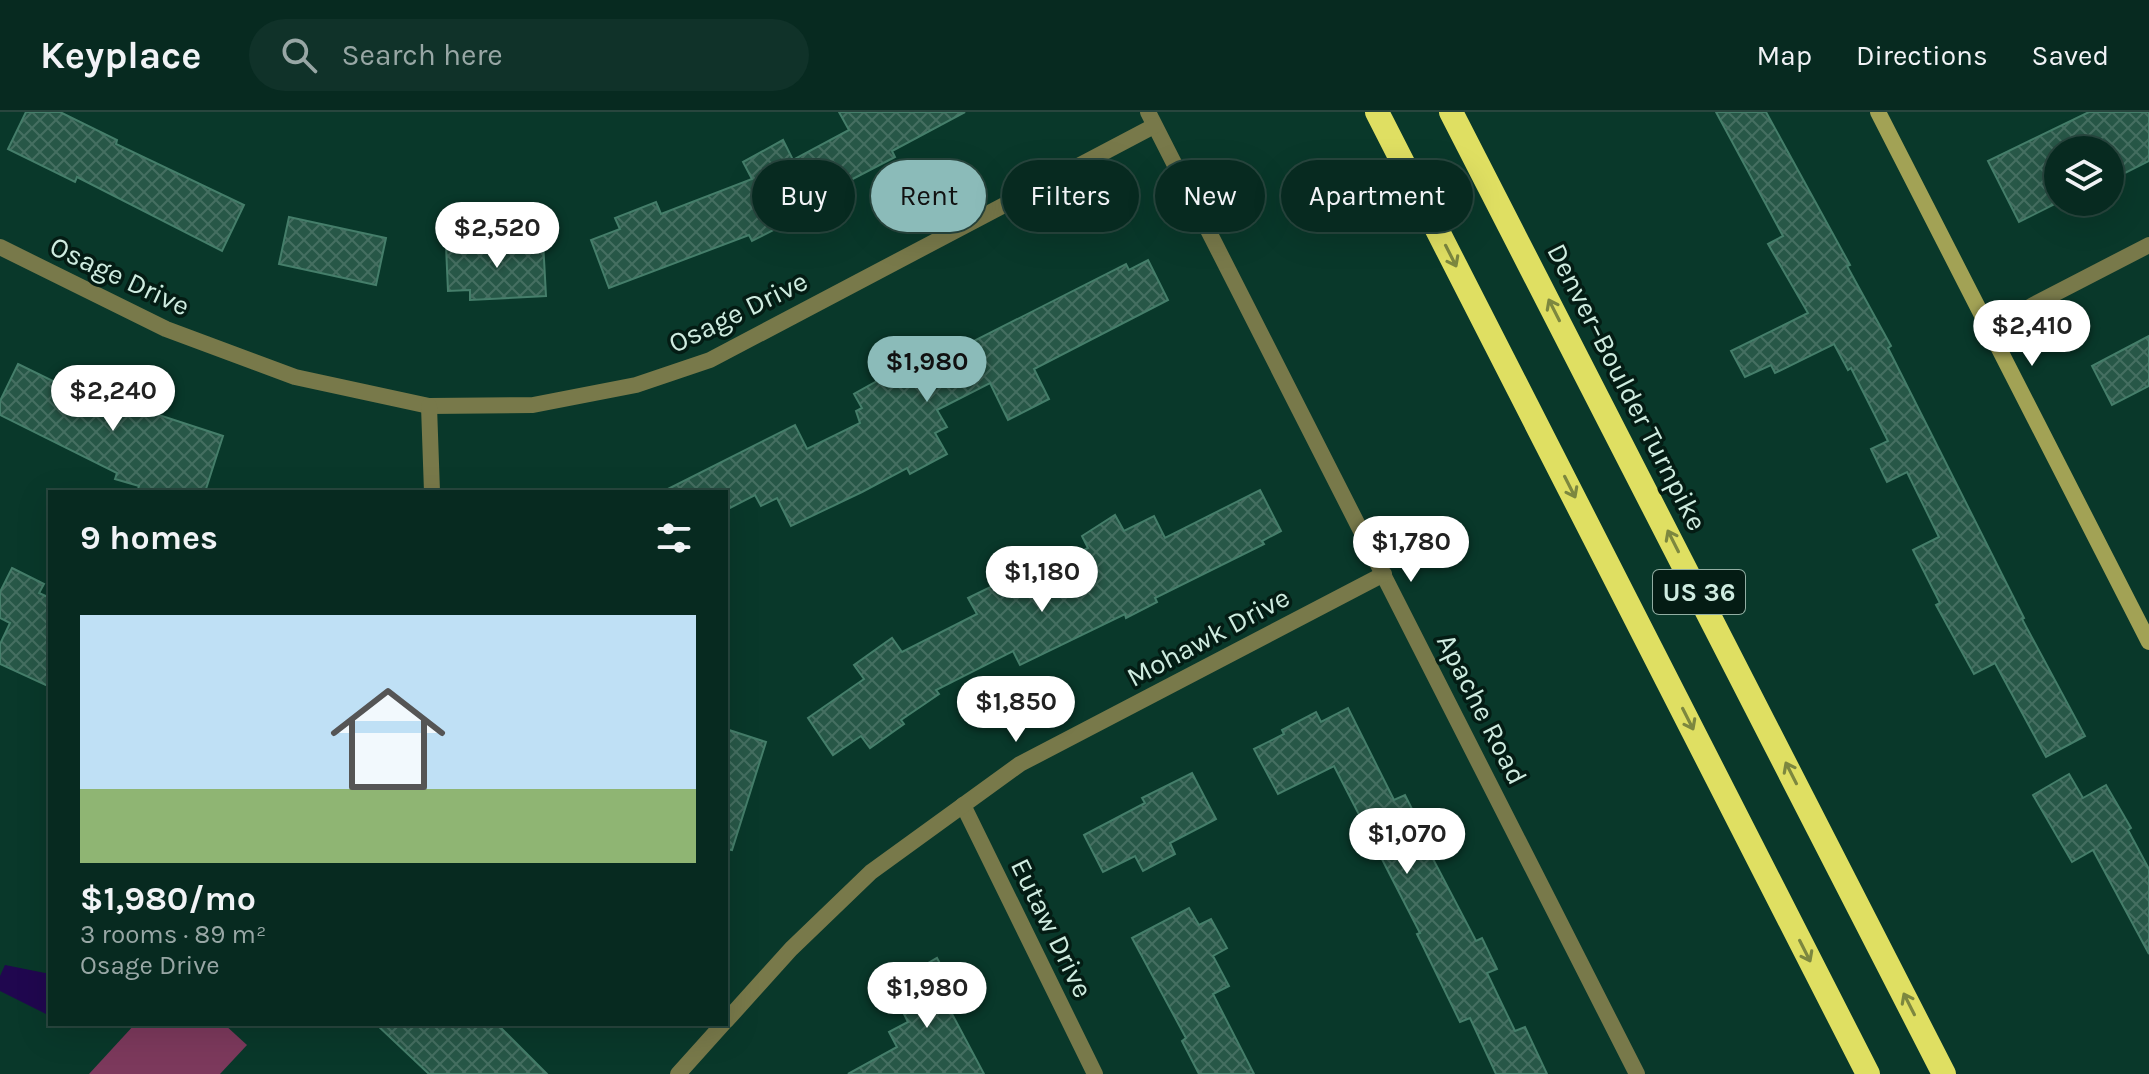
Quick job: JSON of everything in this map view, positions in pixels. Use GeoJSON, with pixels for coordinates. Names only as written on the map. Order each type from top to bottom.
{"type":"FeatureCollection","features":[{"type":"Feature","properties":{"kind":"highway","name":"US 36"},"geometry":{"type":"LineString","coordinates":[[1377,112],[1868,1074]]}},
{"type":"Feature","properties":{"kind":"highway","name":"Denver–Boulder Turnpike"},"geometry":{"type":"LineString","coordinates":[[1451,112],[1944,1074]]}},
{"type":"Feature","properties":{"kind":"street"},"geometry":{"type":"LineString","coordinates":[[1878,112],[2149,642]]}},
{"type":"Feature","properties":{"kind":"street","name":"Osage Drive"},"geometry":{"type":"LineString","coordinates":[[0,247],[166,329],[295,377],[429,406],[533,405],[636,385],[710,360],[1151,119]]}},
{"type":"Feature","properties":{"kind":"street","name":"Apache Road"},"geometry":{"type":"LineString","coordinates":[[1151,119],[1637,1074]]}},
{"type":"Feature","properties":{"kind":"street"},"geometry":{"type":"LineString","coordinates":[[1990,331],[2033,305],[2149,245]]}},
{"type":"Feature","properties":{"kind":"street"},"geometry":{"type":"LineString","coordinates":[[429,406],[432,490]]}},
{"type":"Feature","properties":{"kind":"street","name":"Mohawk Drive"},"geometry":{"type":"LineString","coordinates":[[728,1019],[791,949],[871,872],[1020,764],[1384,574]]}},
{"type":"Feature","properties":{"kind":"street","name":"Eutaw Drive"},"geometry":{"type":"LineString","coordinates":[[963,805],[1095,1074]]}},
{"type":"Feature","properties":{"kind":"street","name":"Mohawk Drive"},"geometry":{"type":"LineString","coordinates":[[678,1074],[721,1026]]}},
{"type":"Feature","properties":{"kind":"shaded area"},"geometry":{"type":"Polygon","coordinates":[[[5,965],[48,972],[48,1015],[0,991],[0,976],[5,965]]]}},
{"type":"Feature","properties":{"kind":"shaded area"},"geometry":{"type":"Polygon","coordinates":[[[133,1026],[226,1026],[247,1045],[220,1074],[89,1074],[133,1026]]]}},
{"type":"Feature","properties":{"kind":"building"},"geometry":{"type":"Polygon","coordinates":[[[26,112],[60,112],[117,140],[116,144],[244,205],[222,251],[77,177],[75,182],[8,149],[26,112]]]}},
{"type":"Feature","properties":{"kind":"building"},"geometry":{"type":"Polygon","coordinates":[[[839,112],[965,112],[892,151],[895,157],[889,160],[871,160],[871,169],[855,178],[855,160],[793,160],[849,130],[839,112]]]}},
{"type":"Feature","properties":{"kind":"building"},"geometry":{"type":"Polygon","coordinates":[[[1716,112],[1766,112],[1850,265],[1847,266],[1891,346],[1888,348],[2022,619],[2085,736],[2046,757],[1995,663],[1974,674],[1936,605],[1940,603],[1913,550],[1939,537],[1907,472],[1887,482],[1871,449],[1888,441],[1851,368],[1848,370],[1834,344],[1775,373],[1771,365],[1745,377],[1731,351],[1808,313],[1768,244],[1783,236],[1716,112]]]}},
{"type":"Feature","properties":{"kind":"building"},"geometry":{"type":"Polygon","coordinates":[[[2089,112],[2149,112],[2149,161],[2124,174],[2124,136],[2044,136],[2044,210],[2019,222],[1988,161],[2089,112]]]}},
{"type":"Feature","properties":{"kind":"building"},"geometry":{"type":"Polygon","coordinates":[[[783,140],[793,160],[752,160],[752,179],[743,162],[783,140]]]}},
{"type":"Feature","properties":{"kind":"building"},"geometry":{"type":"Polygon","coordinates":[[[752,179],[752,232],[770,232],[752,241],[749,235],[609,288],[591,240],[620,229],[615,218],[656,202],[661,214],[752,179]]]}},
{"type":"Feature","properties":{"kind":"building"},"geometry":{"type":"Polygon","coordinates":[[[289,217],[386,238],[376,285],[279,264],[289,217]]]}},
{"type":"Feature","properties":{"kind":"building"},"geometry":{"type":"Polygon","coordinates":[[[543,241],[546,296],[470,300],[470,290],[448,291],[446,246],[543,241]]]}},
{"type":"Feature","properties":{"kind":"building"},"geometry":{"type":"Polygon","coordinates":[[[1148,260],[1168,300],[1034,369],[1049,399],[1008,420],[990,383],[937,410],[947,427],[935,433],[947,454],[910,474],[907,468],[791,526],[777,498],[761,506],[755,495],[728,509],[728,490],[666,490],[795,425],[807,449],[860,423],[856,411],[862,408],[854,394],[902,367],[907,375],[1126,264],[1129,270],[1148,260]]]}},
{"type":"Feature","properties":{"kind":"building"},"geometry":{"type":"Polygon","coordinates":[[[2149,336],[2149,386],[2112,405],[2092,366],[2149,336]]]}},
{"type":"Feature","properties":{"kind":"building"},"geometry":{"type":"Polygon","coordinates":[[[18,364],[67,388],[73,375],[118,397],[116,401],[223,436],[206,490],[138,490],[139,486],[115,479],[117,473],[0,415],[0,401],[18,364]]]}},
{"type":"Feature","properties":{"kind":"building"},"geometry":{"type":"Polygon","coordinates":[[[1260,490],[1281,531],[1262,541],[1264,544],[1155,598],[1157,602],[1126,618],[1125,614],[1020,665],[1013,651],[936,690],[939,694],[901,720],[904,724],[870,748],[861,736],[833,755],[808,718],[864,679],[854,665],[892,638],[902,652],[977,614],[968,598],[1017,574],[1021,582],[1088,548],[1082,536],[1115,515],[1124,531],[1154,516],[1165,538],[1260,490]]]}},
{"type":"Feature","properties":{"kind":"building"},"geometry":{"type":"Polygon","coordinates":[[[12,568],[44,584],[39,593],[48,597],[48,686],[0,664],[0,644],[10,623],[0,618],[0,592],[12,568]]]}},
{"type":"Feature","properties":{"kind":"building"},"geometry":{"type":"Polygon","coordinates":[[[1348,708],[1394,800],[1405,795],[1421,827],[1428,823],[1443,854],[1433,859],[1476,941],[1482,938],[1497,969],[1487,973],[1515,1031],[1525,1027],[1547,1074],[1496,1074],[1470,1018],[1460,1022],[1417,934],[1420,933],[1334,766],[1278,794],[1254,749],[1284,734],[1282,730],[1316,712],[1321,722],[1348,708]]]}},
{"type":"Feature","properties":{"kind":"building"},"geometry":{"type":"Polygon","coordinates":[[[728,730],[766,742],[732,850],[728,849],[728,730]]]}},
{"type":"Feature","properties":{"kind":"building"},"geometry":{"type":"Polygon","coordinates":[[[1192,773],[1216,819],[1170,843],[1175,854],[1143,871],[1135,856],[1103,872],[1084,835],[1145,803],[1142,798],[1192,773]]]}},
{"type":"Feature","properties":{"kind":"building"},"geometry":{"type":"Polygon","coordinates":[[[2069,774],[2083,798],[2106,785],[2131,828],[2128,830],[2149,869],[2149,954],[2093,850],[2072,862],[2033,795],[2069,774]]]}},
{"type":"Feature","properties":{"kind":"building"},"geometry":{"type":"Polygon","coordinates":[[[1189,908],[1199,925],[1211,919],[1227,948],[1213,956],[1229,986],[1213,994],[1254,1074],[1199,1074],[1182,1041],[1186,1038],[1132,938],[1189,908]]]}},
{"type":"Feature","properties":{"kind":"building"},"geometry":{"type":"Polygon","coordinates":[[[937,958],[963,1006],[951,1012],[984,1074],[848,1074],[897,1047],[889,1032],[908,1022],[892,990],[914,979],[911,973],[937,958]]]}},
{"type":"Feature","properties":{"kind":"building"},"geometry":{"type":"Polygon","coordinates":[[[378,1026],[499,1026],[547,1074],[429,1074],[378,1026]]]}}]}
